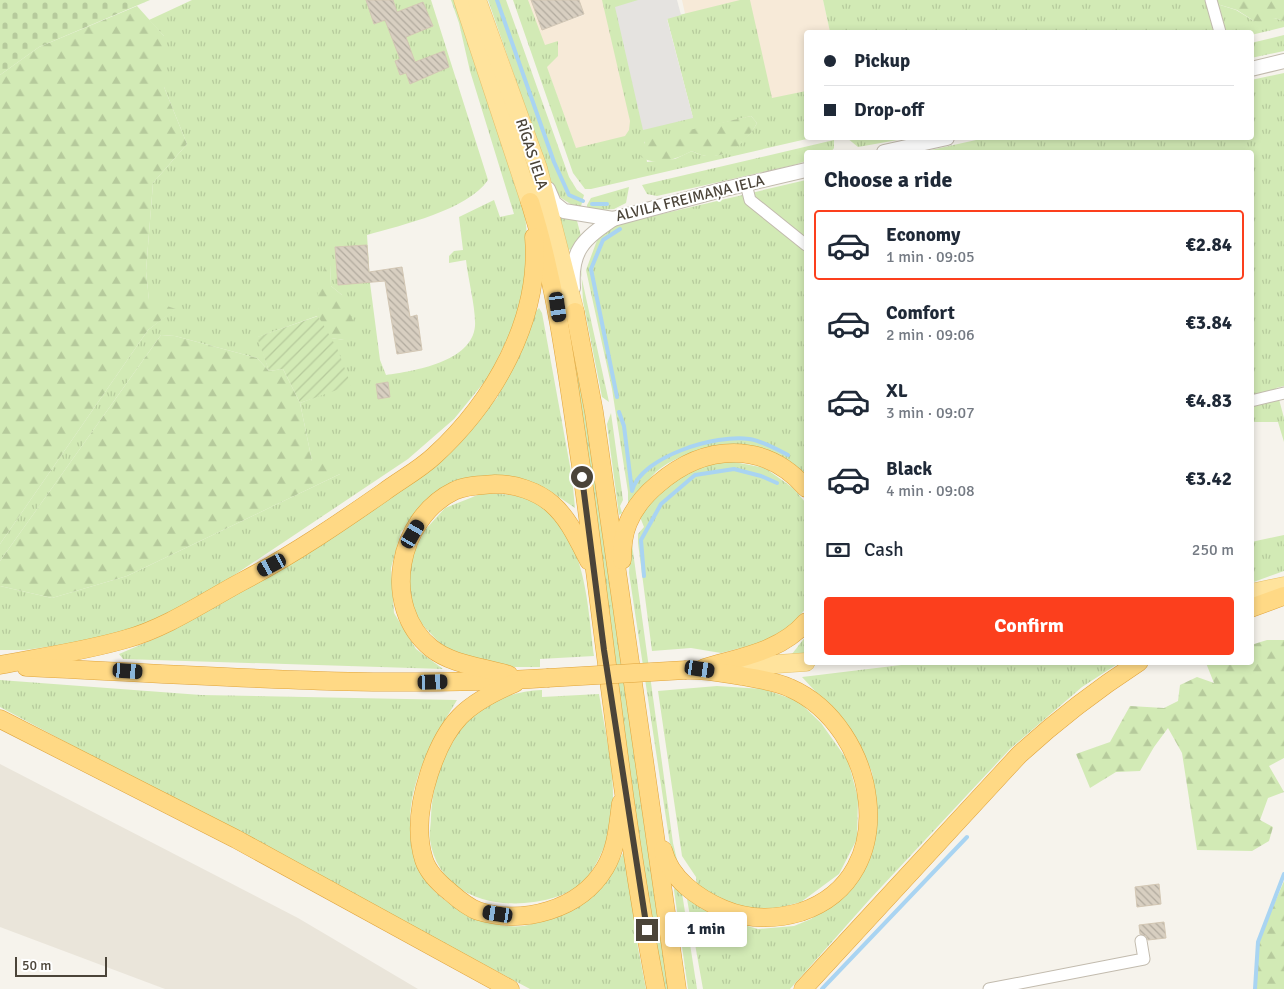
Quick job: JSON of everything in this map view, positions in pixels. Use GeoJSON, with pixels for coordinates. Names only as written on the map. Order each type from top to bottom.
{"type":"FeatureCollection","features":[{"type":"Feature","properties":{"kind":"highway"},"geometry":{"type":"LineString","coordinates":[[530,202],[543,244],[558,307],[624,782],[656,989]]}},
{"type":"Feature","properties":{"kind":"highway"},"geometry":{"type":"LineString","coordinates":[[0,665],[127,639],[159,627],[272,565],[360,509],[432,458],[464,426],[487,395],[513,349],[529,301],[534,267],[530,202]]}},
{"type":"Feature","properties":{"kind":"highway"},"geometry":{"type":"LineString","coordinates":[[575,312],[594,412],[677,989]]}},
{"type":"Feature","properties":{"kind":"highway"},"geometry":{"type":"LineString","coordinates":[[626,643],[622,560],[623,540],[628,522],[638,506],[653,488],[671,472],[696,459],[713,454],[746,454],[777,464],[793,474],[804,486]]}},
{"type":"Feature","properties":{"kind":"highway"},"geometry":{"type":"LineString","coordinates":[[524,679],[447,659],[417,634],[404,611],[401,591],[401,568],[406,546],[420,523],[436,503],[455,490],[487,484],[518,487],[542,497],[565,518],[595,572]]}},
{"type":"Feature","properties":{"kind":"highway"},"geometry":{"type":"LineString","coordinates":[[1254,607],[1284,596]]}},
{"type":"Feature","properties":{"kind":"highway"},"geometry":{"type":"LineString","coordinates":[[693,670],[777,645],[798,631],[804,624]]}},
{"type":"Feature","properties":{"kind":"highway"},"geometry":{"type":"LineString","coordinates":[[0,665],[252,679],[415,682],[524,679],[693,670],[766,680],[791,688],[815,703],[839,729],[860,766],[869,813],[865,846],[849,877],[822,902],[807,910],[772,918],[754,918],[736,914],[706,900],[682,883],[665,857],[642,748]]}},
{"type":"Feature","properties":{"kind":"highway"},"geometry":{"type":"LineString","coordinates":[[803,989],[1019,755],[1080,703],[1135,665]]}},
{"type":"Feature","properties":{"kind":"highway"},"geometry":{"type":"LineString","coordinates":[[524,679],[487,694],[468,707],[457,717],[434,758],[422,794],[419,828],[425,861],[441,884],[461,901],[478,910],[504,915],[538,914],[556,908],[573,899],[590,886],[605,868],[616,842],[624,782]]}},
{"type":"Feature","properties":{"kind":"highway"},"geometry":{"type":"LineString","coordinates":[[0,719],[236,839],[510,989]]}},
{"type":"Feature","properties":{"kind":"main road","name":"RĪGAS IELA"},"geometry":{"type":"LineString","coordinates":[[463,0],[530,202]]}},
{"type":"Feature","properties":{"kind":"main road","name":"RĪGAS IELA"},"geometry":{"type":"LineString","coordinates":[[477,0],[538,168],[575,312]]}},
{"type":"Feature","properties":{"kind":"main road"},"geometry":{"type":"LineString","coordinates":[[1254,592],[1284,586]]}},
{"type":"Feature","properties":{"kind":"main road"},"geometry":{"type":"LineString","coordinates":[[693,670],[804,662]]}},
{"type":"Feature","properties":{"kind":"street"},"geometry":{"type":"LineString","coordinates":[[1211,0],[1219,30]]}},
{"type":"Feature","properties":{"kind":"street"},"geometry":{"type":"LineString","coordinates":[[1254,68],[1284,61]]}},
{"type":"Feature","properties":{"kind":"street"},"geometry":{"type":"LineString","coordinates":[[893,150],[937,140]]}},
{"type":"Feature","properties":{"kind":"street","name":"ALVILA FREIMAŅA IELA"},"geometry":{"type":"LineString","coordinates":[[538,168],[554,203],[564,211],[613,219],[804,170]]}},
{"type":"Feature","properties":{"kind":"street"},"geometry":{"type":"LineString","coordinates":[[746,184],[750,200],[804,243]]}},
{"type":"Feature","properties":{"kind":"street"},"geometry":{"type":"LineString","coordinates":[[575,312],[572,279],[574,261],[580,245],[592,233],[613,219]]}},
{"type":"Feature","properties":{"kind":"street"},"geometry":{"type":"LineString","coordinates":[[1254,400],[1284,393]]}},
{"type":"Feature","properties":{"kind":"street"},"geometry":{"type":"LineString","coordinates":[[989,989],[1144,959],[1141,942]]}},
{"type":"Feature","properties":{"kind":"shaded area"},"geometry":{"type":"Polygon","coordinates":[[[523,0],[531,0],[542,30],[584,15],[579,0],[605,0],[638,141],[579,158],[523,0]]]}},
{"type":"Feature","properties":{"kind":"shaded area"},"geometry":{"type":"Polygon","coordinates":[[[638,0],[677,0],[681,15],[667,19],[693,118],[643,130],[615,7],[638,0]]]}},
{"type":"Feature","properties":{"kind":"shaded area"},"geometry":{"type":"Polygon","coordinates":[[[682,0],[823,0],[830,30],[804,30],[804,103],[701,128],[682,0]]]}},
{"type":"Feature","properties":{"kind":"shaded area"},"geometry":{"type":"Polygon","coordinates":[[[0,764],[298,918],[418,989],[165,989],[0,927],[0,764]]]}},
{"type":"Feature","properties":{"kind":"green space"},"geometry":{"type":"Polygon","coordinates":[[[0,0],[150,0],[39,47],[0,75],[0,0]]]}},
{"type":"Feature","properties":{"kind":"green space"},"geometry":{"type":"Polygon","coordinates":[[[192,0],[431,0],[488,180],[466,200],[450,208],[415,221],[367,235],[370,283],[380,360],[386,375],[411,371],[440,363],[464,348],[471,338],[475,319],[466,260],[449,263],[449,256],[454,251],[463,250],[459,217],[494,200],[500,217],[514,214],[470,71],[459,23],[451,0],[457,0],[525,213],[528,249],[526,287],[509,335],[490,375],[454,419],[408,459],[197,600],[118,637],[25,650],[0,650],[0,586],[52,598],[127,576],[340,474],[312,461],[300,403],[313,398],[331,338],[344,340],[342,295],[331,286],[330,265],[318,305],[321,320],[317,316],[258,337],[269,371],[257,358],[175,336],[161,335],[0,561],[0,544],[148,330],[175,309],[149,301],[146,271],[153,183],[187,144],[164,87],[164,36],[149,20],[192,0]]]}},
{"type":"Feature","properties":{"kind":"green space"},"geometry":{"type":"Polygon","coordinates":[[[488,0],[506,0],[569,177],[577,190],[584,195],[580,210],[561,198],[553,187],[488,0]]]}},
{"type":"Feature","properties":{"kind":"green space"},"geometry":{"type":"Polygon","coordinates":[[[513,0],[528,0],[545,45],[558,41],[558,56],[547,67],[576,148],[625,136],[629,130],[630,121],[602,0],[639,0],[693,118],[667,18],[740,0],[750,0],[772,98],[804,91],[804,140],[585,189],[573,173],[513,0]],[[751,116],[644,142],[647,162],[675,159],[692,151],[701,155],[720,155],[738,145],[757,123],[751,116]]]}},
{"type":"Feature","properties":{"kind":"green space"},"geometry":{"type":"Polygon","coordinates":[[[823,0],[1209,0],[1216,30],[830,30],[823,0]]]}},
{"type":"Feature","properties":{"kind":"green space"},"geometry":{"type":"Polygon","coordinates":[[[1217,0],[1284,0],[1284,21],[1274,18],[1266,24],[1254,21],[1237,10],[1217,4],[1217,0]]]}},
{"type":"Feature","properties":{"kind":"green space"},"geometry":{"type":"Polygon","coordinates":[[[1217,4],[1236,10],[1254,21],[1274,18],[1284,21],[1284,27],[1254,34],[1254,30],[1224,30],[1217,4]]]}},
{"type":"Feature","properties":{"kind":"green space"},"geometry":{"type":"Polygon","coordinates":[[[137,6],[164,36],[164,87],[187,144],[153,183],[146,271],[149,300],[176,309],[148,330],[0,544],[0,75],[39,47],[137,6]]]}},
{"type":"Feature","properties":{"kind":"green space"},"geometry":{"type":"Polygon","coordinates":[[[1284,35],[1284,51],[1254,57],[1254,42],[1284,35]]]}},
{"type":"Feature","properties":{"kind":"green space"},"geometry":{"type":"Polygon","coordinates":[[[1284,73],[1284,386],[1276,388],[1284,418],[1284,442],[1278,422],[1254,422],[1254,150],[931,150],[976,140],[1254,140],[1254,79],[1284,73]]]}},
{"type":"Feature","properties":{"kind":"green space"},"geometry":{"type":"Polygon","coordinates":[[[751,116],[757,123],[752,131],[738,146],[721,155],[702,155],[692,151],[680,157],[660,162],[641,157],[645,140],[751,116]]]}},
{"type":"Feature","properties":{"kind":"green space"},"geometry":{"type":"Polygon","coordinates":[[[834,140],[832,150],[804,150],[804,162],[794,165],[657,196],[647,194],[642,185],[834,140]]]}},
{"type":"Feature","properties":{"kind":"green space"},"geometry":{"type":"Polygon","coordinates":[[[849,140],[898,140],[858,147],[849,140]]]}},
{"type":"Feature","properties":{"kind":"green space"},"geometry":{"type":"Polygon","coordinates":[[[804,180],[804,477],[788,462],[766,450],[739,445],[709,448],[694,452],[667,464],[652,476],[636,497],[628,504],[628,492],[612,389],[586,270],[599,235],[619,224],[804,180]]]}},
{"type":"Feature","properties":{"kind":"green space"},"geometry":{"type":"Polygon","coordinates":[[[629,187],[626,203],[614,209],[587,211],[587,205],[591,198],[629,187]]]}},
{"type":"Feature","properties":{"kind":"green space"},"geometry":{"type":"Polygon","coordinates":[[[561,216],[577,221],[581,236],[572,249],[568,250],[566,247],[559,218],[561,216]]]}},
{"type":"Feature","properties":{"kind":"green space"},"geometry":{"type":"Polygon","coordinates":[[[330,264],[331,286],[342,295],[357,330],[344,340],[323,337],[318,308],[318,289],[320,280],[330,264]]]}},
{"type":"Feature","properties":{"kind":"green space"},"geometry":{"type":"Polygon","coordinates":[[[582,278],[609,402],[602,397],[583,301],[582,278]]]}},
{"type":"Feature","properties":{"kind":"green space"},"geometry":{"type":"Polygon","coordinates":[[[564,304],[566,305],[593,454],[673,989],[662,989],[564,304]]]}},
{"type":"Feature","properties":{"kind":"green space"},"geometry":{"type":"Polygon","coordinates":[[[539,308],[542,313],[572,477],[575,508],[553,493],[517,478],[479,478],[435,493],[401,532],[391,568],[394,613],[416,649],[443,669],[123,659],[119,654],[161,636],[230,597],[445,455],[497,398],[539,308]]]}},
{"type":"Feature","properties":{"kind":"green space"},"geometry":{"type":"Polygon","coordinates":[[[318,316],[337,348],[351,385],[300,403],[283,369],[269,371],[257,337],[318,316]]]}},
{"type":"Feature","properties":{"kind":"green space"},"geometry":{"type":"Polygon","coordinates":[[[161,335],[175,336],[257,358],[269,371],[283,369],[300,403],[312,461],[340,459],[340,474],[127,576],[52,598],[0,586],[0,561],[161,335]]]}},
{"type":"Feature","properties":{"kind":"green space"},"geometry":{"type":"Polygon","coordinates":[[[611,413],[623,500],[620,506],[622,513],[619,515],[607,424],[611,413]]]}},
{"type":"Feature","properties":{"kind":"green space"},"geometry":{"type":"Polygon","coordinates":[[[712,461],[734,462],[765,468],[793,488],[804,501],[804,610],[791,626],[760,643],[721,653],[691,648],[652,651],[638,534],[644,527],[640,517],[667,482],[712,461]]]}},
{"type":"Feature","properties":{"kind":"green space"},"geometry":{"type":"Polygon","coordinates":[[[483,493],[525,498],[545,509],[561,525],[572,544],[580,565],[589,612],[594,656],[540,659],[540,667],[494,667],[450,654],[417,619],[408,587],[410,560],[425,530],[445,508],[483,493]]]}},
{"type":"Feature","properties":{"kind":"green space"},"geometry":{"type":"Polygon","coordinates":[[[1284,535],[1284,571],[1254,582],[1254,541],[1284,535]]]}},
{"type":"Feature","properties":{"kind":"green space"},"geometry":{"type":"Polygon","coordinates":[[[631,537],[673,843],[678,864],[671,851],[629,573],[631,537]]]}},
{"type":"Feature","properties":{"kind":"green space"},"geometry":{"type":"Polygon","coordinates":[[[804,639],[804,653],[792,654],[804,639]]]}},
{"type":"Feature","properties":{"kind":"green space"},"geometry":{"type":"Polygon","coordinates":[[[1267,640],[1284,640],[1284,758],[1269,766],[1284,792],[1268,798],[1260,820],[1273,827],[1269,841],[1252,851],[1197,850],[1182,753],[1168,728],[1140,771],[1116,772],[1090,788],[1076,754],[1110,742],[1130,706],[1164,708],[1178,701],[1180,685],[1197,677],[1214,683],[1207,665],[1254,665],[1254,644],[1267,640]]]}},
{"type":"Feature","properties":{"kind":"green space"},"geometry":{"type":"Polygon","coordinates":[[[901,665],[1116,665],[1082,687],[1010,749],[870,899],[790,989],[703,989],[687,899],[716,917],[758,929],[794,926],[811,919],[835,902],[864,870],[877,826],[872,772],[851,730],[802,677],[901,665]]]}},
{"type":"Feature","properties":{"kind":"green space"},"geometry":{"type":"Polygon","coordinates":[[[0,680],[201,695],[457,700],[424,760],[414,791],[411,808],[411,841],[415,857],[425,879],[437,894],[459,910],[499,925],[523,926],[558,914],[581,902],[600,886],[623,853],[627,854],[638,948],[646,989],[530,989],[0,707],[0,680]]]}},
{"type":"Feature","properties":{"kind":"green space"},"geometry":{"type":"Polygon","coordinates":[[[717,686],[763,689],[798,701],[821,723],[848,761],[858,798],[857,839],[839,874],[801,902],[778,908],[749,910],[719,900],[697,885],[696,877],[682,856],[658,691],[717,686]]]}},
{"type":"Feature","properties":{"kind":"green space"},"geometry":{"type":"Polygon","coordinates":[[[542,690],[542,697],[599,694],[612,779],[613,796],[610,830],[595,866],[582,883],[553,898],[534,902],[499,903],[468,893],[454,884],[443,873],[435,858],[430,840],[433,798],[446,754],[466,719],[483,707],[502,698],[522,692],[542,690]]]}},
{"type":"Feature","properties":{"kind":"green space"},"geometry":{"type":"Polygon","coordinates":[[[1284,881],[1284,989],[1255,989],[1258,942],[1284,881]]]}},
{"type":"Feature","properties":{"kind":"green space"},"geometry":{"type":"Polygon","coordinates":[[[675,887],[682,893],[697,989],[688,989],[675,887]]]}},
{"type":"Feature","properties":{"kind":"building"},"geometry":{"type":"Polygon","coordinates":[[[366,0],[393,0],[397,12],[423,2],[433,26],[406,37],[415,62],[444,51],[449,67],[410,84],[406,73],[400,75],[395,61],[400,59],[385,20],[374,24],[366,0]]]}},
{"type":"Feature","properties":{"kind":"building"},"geometry":{"type":"Polygon","coordinates":[[[531,0],[579,0],[584,14],[542,30],[531,0]]]}},
{"type":"Feature","properties":{"kind":"building"},"geometry":{"type":"Polygon","coordinates":[[[367,245],[369,272],[402,267],[410,317],[417,315],[422,350],[397,354],[385,281],[338,285],[335,247],[367,245]]]}},
{"type":"Feature","properties":{"kind":"building"},"geometry":{"type":"Polygon","coordinates":[[[388,382],[390,397],[378,399],[376,384],[388,382]]]}},
{"type":"Feature","properties":{"kind":"building"},"geometry":{"type":"Polygon","coordinates":[[[1159,884],[1161,904],[1137,907],[1135,887],[1159,884]]]}},
{"type":"Feature","properties":{"kind":"building"},"geometry":{"type":"Polygon","coordinates":[[[1164,922],[1166,938],[1148,940],[1146,936],[1140,934],[1139,925],[1164,922]]]}},
{"type":"Feature","properties":{"kind":"waterway"},"geometry":{"type":"LineString","coordinates":[[497,0],[554,162],[569,195],[583,201]]}},
{"type":"Feature","properties":{"kind":"waterway"},"geometry":{"type":"LineString","coordinates":[[592,204],[607,204]]}},
{"type":"Feature","properties":{"kind":"waterway"},"geometry":{"type":"LineString","coordinates":[[617,397],[591,269],[603,240],[620,229]]}},
{"type":"Feature","properties":{"kind":"waterway"},"geometry":{"type":"LineString","coordinates":[[619,412],[624,426],[632,491],[638,479],[650,467],[682,450],[700,444],[735,438],[749,439],[764,443],[788,455]]}},
{"type":"Feature","properties":{"kind":"waterway"},"geometry":{"type":"LineString","coordinates":[[644,576],[641,540],[661,504],[695,475],[734,469],[761,476],[777,483]]}},
{"type":"Feature","properties":{"kind":"waterway"},"geometry":{"type":"LineString","coordinates":[[822,989],[967,837]]}},
{"type":"Feature","properties":{"kind":"waterway"},"geometry":{"type":"LineString","coordinates":[[1255,989],[1258,942],[1284,874]]}},
{"type":"Feature","properties":{"kind":"route"},"geometry":{"type":"LineString","coordinates":[[582,477],[604,650],[647,930]]}}]}
